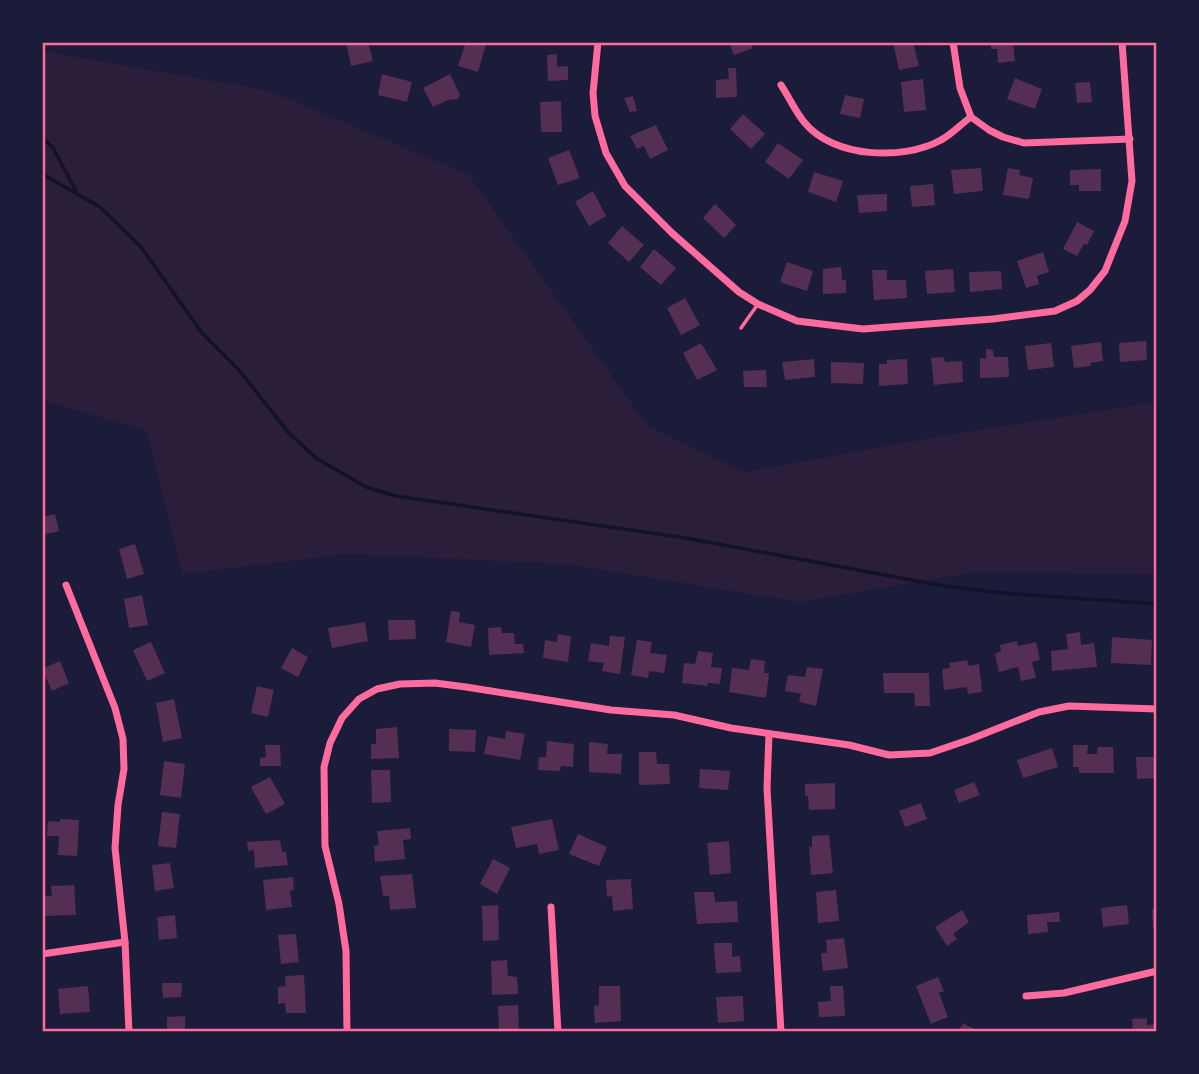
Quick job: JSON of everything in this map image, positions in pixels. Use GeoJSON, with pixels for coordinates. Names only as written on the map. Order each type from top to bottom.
{"type":"FeatureCollection","features":[{"type":"Feature","properties":{"kind":"street"},"geometry":{"type":"LineString","coordinates":[[598,42],[593,93],[595,116],[606,153],[625,186],[672,233],[739,292],[758,304],[797,321],[863,329],[993,319],[1055,311],[1077,301],[1090,290],[1105,271],[1125,221],[1132,181],[1122,42]]}},
{"type":"Feature","properties":{"kind":"street"},"geometry":{"type":"LineString","coordinates":[[953,42],[960,88],[971,117],[1003,137],[1024,143],[1130,138]]}},
{"type":"Feature","properties":{"kind":"street"},"geometry":{"type":"LineString","coordinates":[[781,85],[805,124],[829,141],[858,152],[886,154],[912,151],[942,140],[971,117]]}},
{"type":"Feature","properties":{"kind":"street"},"geometry":{"type":"LineString","coordinates":[[66,584],[115,708],[123,739],[124,769],[115,848],[125,942],[129,1032]]}},
{"type":"Feature","properties":{"kind":"street"},"geometry":{"type":"LineString","coordinates":[[347,1032],[346,951],[339,904],[325,846],[324,766],[330,743],[342,718],[359,699],[377,689],[400,684],[435,683],[611,710],[674,715],[769,734],[849,745],[889,755],[941,749],[1049,710],[1069,706],[1157,709]]}},
{"type":"Feature","properties":{"kind":"street"},"geometry":{"type":"LineString","coordinates":[[769,734],[767,788],[781,1032]]}},
{"type":"Feature","properties":{"kind":"street"},"geometry":{"type":"LineString","coordinates":[[551,907],[558,1032]]}},
{"type":"Feature","properties":{"kind":"street"},"geometry":{"type":"LineString","coordinates":[[42,954],[125,942]]}},
{"type":"Feature","properties":{"kind":"street"},"geometry":{"type":"LineString","coordinates":[[1026,996],[1065,993],[1157,971]]}},
{"type":"Feature","properties":{"kind":"lane"},"geometry":{"type":"LineString","coordinates":[[741,328],[758,304]]}},
{"type":"Feature","properties":{"kind":"shaded area"},"geometry":{"type":"Polygon","coordinates":[[[42,51],[270,91],[469,175],[648,427],[745,472],[936,437],[1157,402],[1157,574],[970,573],[800,602],[567,564],[347,554],[182,574],[147,431],[42,400],[42,51]]]}},
{"type":"Feature","properties":{"kind":"building"},"geometry":{"type":"Polygon","coordinates":[[[346,42],[368,42],[373,61],[351,66],[346,42]]]}},
{"type":"Feature","properties":{"kind":"building"},"geometry":{"type":"Polygon","coordinates":[[[466,42],[486,44],[478,72],[458,66],[466,42]]]}},
{"type":"Feature","properties":{"kind":"building"},"geometry":{"type":"Polygon","coordinates":[[[729,42],[750,42],[753,48],[734,55],[729,42]]]}},
{"type":"Feature","properties":{"kind":"building"},"geometry":{"type":"Polygon","coordinates":[[[893,42],[913,42],[919,66],[899,70],[893,42]]]}},
{"type":"Feature","properties":{"kind":"building"},"geometry":{"type":"Polygon","coordinates":[[[991,42],[1013,42],[1015,61],[998,63],[997,49],[991,49],[991,42]]]}},
{"type":"Feature","properties":{"kind":"building"},"geometry":{"type":"Polygon","coordinates":[[[557,54],[557,67],[568,66],[568,80],[548,81],[547,55],[557,54]]]}},
{"type":"Feature","properties":{"kind":"building"},"geometry":{"type":"Polygon","coordinates":[[[728,68],[736,68],[737,97],[716,98],[716,80],[729,79],[728,68]]]}},
{"type":"Feature","properties":{"kind":"building"},"geometry":{"type":"Polygon","coordinates":[[[382,74],[412,82],[407,102],[378,95],[382,74]]]}},
{"type":"Feature","properties":{"kind":"building"},"geometry":{"type":"Polygon","coordinates":[[[450,74],[460,94],[458,99],[433,107],[423,88],[450,74]]]}},
{"type":"Feature","properties":{"kind":"building"},"geometry":{"type":"Polygon","coordinates":[[[1015,78],[1042,89],[1035,109],[1007,99],[1015,78]]]}},
{"type":"Feature","properties":{"kind":"building"},"geometry":{"type":"Polygon","coordinates":[[[923,79],[926,110],[904,112],[901,82],[923,79]]]}},
{"type":"Feature","properties":{"kind":"building"},"geometry":{"type":"Polygon","coordinates":[[[1090,82],[1092,102],[1077,103],[1075,83],[1090,82]]]}},
{"type":"Feature","properties":{"kind":"building"},"geometry":{"type":"Polygon","coordinates":[[[845,95],[864,99],[860,118],[840,114],[845,95]]]}},
{"type":"Feature","properties":{"kind":"building"},"geometry":{"type":"Polygon","coordinates":[[[633,96],[637,111],[630,112],[624,98],[633,96]]]}},
{"type":"Feature","properties":{"kind":"building"},"geometry":{"type":"Polygon","coordinates":[[[561,101],[562,132],[541,132],[540,102],[561,101]]]}},
{"type":"Feature","properties":{"kind":"building"},"geometry":{"type":"Polygon","coordinates":[[[743,114],[765,134],[751,149],[730,129],[743,114]]]}},
{"type":"Feature","properties":{"kind":"building"},"geometry":{"type":"Polygon","coordinates":[[[656,125],[668,150],[650,159],[644,146],[637,149],[630,136],[656,125]]]}},
{"type":"Feature","properties":{"kind":"building"},"geometry":{"type":"Polygon","coordinates":[[[778,143],[803,160],[789,179],[765,162],[778,143]]]}},
{"type":"Feature","properties":{"kind":"building"},"geometry":{"type":"Polygon","coordinates":[[[569,150],[580,178],[558,185],[548,158],[569,150]]]}},
{"type":"Feature","properties":{"kind":"building"},"geometry":{"type":"Polygon","coordinates":[[[981,168],[983,191],[954,194],[951,170],[981,168]]]}},
{"type":"Feature","properties":{"kind":"building"},"geometry":{"type":"Polygon","coordinates":[[[1008,168],[1020,170],[1019,175],[1033,178],[1029,199],[1003,195],[1008,168]]]}},
{"type":"Feature","properties":{"kind":"building"},"geometry":{"type":"Polygon","coordinates":[[[1101,169],[1101,191],[1079,191],[1079,185],[1070,185],[1070,170],[1101,169]]]}},
{"type":"Feature","properties":{"kind":"building"},"geometry":{"type":"Polygon","coordinates":[[[814,172],[843,181],[836,202],[808,192],[814,172]]]}},
{"type":"Feature","properties":{"kind":"building"},"geometry":{"type":"Polygon","coordinates":[[[933,184],[935,205],[912,207],[910,186],[933,184]]]}},
{"type":"Feature","properties":{"kind":"building"},"geometry":{"type":"Polygon","coordinates":[[[593,191],[606,216],[589,226],[575,202],[593,191]]]}},
{"type":"Feature","properties":{"kind":"building"},"geometry":{"type":"Polygon","coordinates":[[[887,194],[887,211],[859,213],[857,195],[887,194]]]}},
{"type":"Feature","properties":{"kind":"building"},"geometry":{"type":"Polygon","coordinates":[[[715,204],[736,225],[724,238],[703,218],[715,204]]]}},
{"type":"Feature","properties":{"kind":"building"},"geometry":{"type":"Polygon","coordinates":[[[1077,222],[1094,231],[1077,256],[1063,249],[1077,222]]]}},
{"type":"Feature","properties":{"kind":"building"},"geometry":{"type":"Polygon","coordinates":[[[622,226],[644,245],[629,262],[608,243],[622,226]]]}},
{"type":"Feature","properties":{"kind":"building"},"geometry":{"type":"Polygon","coordinates":[[[654,249],[676,268],[661,285],[640,267],[654,249]]]}},
{"type":"Feature","properties":{"kind":"building"},"geometry":{"type":"Polygon","coordinates":[[[1043,252],[1049,272],[1037,276],[1039,284],[1026,288],[1017,261],[1043,252]]]}},
{"type":"Feature","properties":{"kind":"building"},"geometry":{"type":"Polygon","coordinates":[[[787,262],[813,271],[807,291],[780,282],[787,262]]]}},
{"type":"Feature","properties":{"kind":"building"},"geometry":{"type":"Polygon","coordinates":[[[841,267],[842,280],[846,280],[846,293],[823,294],[823,269],[841,267]]]}},
{"type":"Feature","properties":{"kind":"building"},"geometry":{"type":"Polygon","coordinates":[[[953,269],[955,292],[927,294],[925,271],[953,269]]]}},
{"type":"Feature","properties":{"kind":"building"},"geometry":{"type":"Polygon","coordinates":[[[872,270],[887,270],[887,280],[906,280],[907,298],[874,300],[872,270]]]}},
{"type":"Feature","properties":{"kind":"building"},"geometry":{"type":"Polygon","coordinates":[[[1001,271],[1002,289],[970,292],[969,272],[1001,271]]]}},
{"type":"Feature","properties":{"kind":"building"},"geometry":{"type":"Polygon","coordinates":[[[685,298],[700,325],[681,335],[667,308],[685,298]]]}},
{"type":"Feature","properties":{"kind":"building"},"geometry":{"type":"Polygon","coordinates":[[[1146,341],[1147,360],[1120,362],[1119,343],[1146,341]]]}},
{"type":"Feature","properties":{"kind":"building"},"geometry":{"type":"Polygon","coordinates":[[[1101,342],[1103,361],[1074,368],[1071,346],[1101,342]]]}},
{"type":"Feature","properties":{"kind":"building"},"geometry":{"type":"Polygon","coordinates":[[[701,343],[717,370],[697,380],[683,353],[701,343]]]}},
{"type":"Feature","properties":{"kind":"building"},"geometry":{"type":"Polygon","coordinates":[[[1051,343],[1054,367],[1028,370],[1025,346],[1051,343]]]}},
{"type":"Feature","properties":{"kind":"building"},"geometry":{"type":"Polygon","coordinates":[[[986,349],[993,350],[994,357],[1008,357],[1009,377],[980,378],[980,358],[986,359],[986,349]]]}},
{"type":"Feature","properties":{"kind":"building"},"geometry":{"type":"Polygon","coordinates":[[[944,357],[945,362],[962,361],[963,382],[934,385],[931,358],[944,357]]]}},
{"type":"Feature","properties":{"kind":"building"},"geometry":{"type":"Polygon","coordinates":[[[814,359],[815,377],[785,380],[782,362],[814,359]]]}},
{"type":"Feature","properties":{"kind":"building"},"geometry":{"type":"Polygon","coordinates":[[[907,359],[908,384],[879,386],[879,364],[887,364],[887,360],[907,359]]]}},
{"type":"Feature","properties":{"kind":"building"},"geometry":{"type":"Polygon","coordinates":[[[831,362],[864,363],[863,384],[831,383],[831,362]]]}},
{"type":"Feature","properties":{"kind":"building"},"geometry":{"type":"Polygon","coordinates":[[[766,370],[767,387],[744,387],[743,371],[766,370]]]}},
{"type":"Feature","properties":{"kind":"building"},"geometry":{"type":"Polygon","coordinates":[[[55,514],[59,531],[42,535],[42,517],[55,514]]]}},
{"type":"Feature","properties":{"kind":"building"},"geometry":{"type":"Polygon","coordinates":[[[135,544],[144,574],[127,579],[119,549],[135,544]]]}},
{"type":"Feature","properties":{"kind":"building"},"geometry":{"type":"Polygon","coordinates":[[[142,595],[148,625],[129,628],[124,599],[142,595]]]}},
{"type":"Feature","properties":{"kind":"building"},"geometry":{"type":"Polygon","coordinates":[[[451,611],[460,612],[459,622],[475,625],[471,647],[446,642],[451,611]]]}},
{"type":"Feature","properties":{"kind":"building"},"geometry":{"type":"Polygon","coordinates":[[[388,620],[415,620],[416,639],[389,640],[388,620]]]}},
{"type":"Feature","properties":{"kind":"building"},"geometry":{"type":"Polygon","coordinates":[[[365,622],[368,641],[332,648],[328,628],[365,622]]]}},
{"type":"Feature","properties":{"kind":"building"},"geometry":{"type":"Polygon","coordinates":[[[501,627],[502,633],[514,633],[515,644],[523,644],[524,653],[489,655],[488,628],[501,627]]]}},
{"type":"Feature","properties":{"kind":"building"},"geometry":{"type":"Polygon","coordinates":[[[1080,632],[1081,645],[1094,643],[1097,667],[1052,671],[1051,651],[1068,649],[1066,634],[1080,632]]]}},
{"type":"Feature","properties":{"kind":"building"},"geometry":{"type":"Polygon","coordinates":[[[558,634],[571,636],[568,662],[543,658],[545,640],[557,642],[558,634]]]}},
{"type":"Feature","properties":{"kind":"building"},"geometry":{"type":"Polygon","coordinates":[[[610,636],[625,637],[620,674],[602,671],[604,663],[588,661],[591,643],[609,646],[610,636]]]}},
{"type":"Feature","properties":{"kind":"building"},"geometry":{"type":"Polygon","coordinates":[[[1112,637],[1152,640],[1151,665],[1111,663],[1112,637]]]}},
{"type":"Feature","properties":{"kind":"building"},"geometry":{"type":"Polygon","coordinates":[[[637,640],[652,642],[650,653],[667,655],[664,673],[649,671],[648,678],[631,675],[637,640]]]}},
{"type":"Feature","properties":{"kind":"building"},"geometry":{"type":"Polygon","coordinates":[[[1017,641],[1018,646],[1036,642],[1040,660],[1032,662],[1036,678],[1021,681],[1018,667],[999,672],[995,654],[1001,651],[1000,645],[1017,641]]]}},
{"type":"Feature","properties":{"kind":"building"},"geometry":{"type":"Polygon","coordinates":[[[151,642],[165,673],[147,681],[133,650],[151,642]]]}},
{"type":"Feature","properties":{"kind":"building"},"geometry":{"type":"Polygon","coordinates":[[[292,648],[308,657],[298,677],[281,668],[292,648]]]}},
{"type":"Feature","properties":{"kind":"building"},"geometry":{"type":"Polygon","coordinates":[[[698,651],[713,653],[711,667],[722,668],[720,684],[707,683],[708,686],[682,683],[684,663],[695,664],[698,651]]]}},
{"type":"Feature","properties":{"kind":"building"},"geometry":{"type":"Polygon","coordinates":[[[751,659],[765,661],[764,673],[769,673],[766,698],[729,692],[732,668],[749,670],[751,659]]]}},
{"type":"Feature","properties":{"kind":"building"},"geometry":{"type":"Polygon","coordinates":[[[967,660],[969,666],[979,664],[982,692],[968,694],[967,687],[944,690],[942,669],[950,668],[949,663],[967,660]]]}},
{"type":"Feature","properties":{"kind":"building"},"geometry":{"type":"Polygon","coordinates":[[[60,661],[69,683],[52,691],[42,669],[60,661]]]}},
{"type":"Feature","properties":{"kind":"building"},"geometry":{"type":"Polygon","coordinates":[[[807,667],[823,669],[816,706],[799,702],[801,694],[785,691],[788,675],[805,677],[807,667]]]}},
{"type":"Feature","properties":{"kind":"building"},"geometry":{"type":"Polygon","coordinates":[[[883,673],[929,673],[930,706],[915,706],[914,693],[884,693],[883,673]]]}},
{"type":"Feature","properties":{"kind":"building"},"geometry":{"type":"Polygon","coordinates":[[[257,686],[274,690],[268,717],[251,713],[257,686]]]}},
{"type":"Feature","properties":{"kind":"building"},"geometry":{"type":"Polygon","coordinates":[[[174,699],[182,738],[163,742],[156,703],[174,699]]]}},
{"type":"Feature","properties":{"kind":"building"},"geometry":{"type":"Polygon","coordinates":[[[397,727],[399,758],[371,759],[371,744],[376,744],[376,729],[397,727]]]}},
{"type":"Feature","properties":{"kind":"building"},"geometry":{"type":"Polygon","coordinates":[[[449,729],[476,730],[475,752],[449,751],[449,729]]]}},
{"type":"Feature","properties":{"kind":"building"},"geometry":{"type":"Polygon","coordinates":[[[506,731],[525,734],[520,760],[484,754],[488,736],[505,739],[506,731]]]}},
{"type":"Feature","properties":{"kind":"building"},"geometry":{"type":"Polygon","coordinates":[[[547,741],[574,744],[573,767],[561,766],[560,771],[538,770],[539,757],[546,757],[547,741]]]}},
{"type":"Feature","properties":{"kind":"building"},"geometry":{"type":"Polygon","coordinates":[[[589,742],[608,744],[607,754],[622,754],[621,774],[589,772],[589,742]]]}},
{"type":"Feature","properties":{"kind":"building"},"geometry":{"type":"Polygon","coordinates":[[[265,745],[280,745],[281,766],[260,766],[260,758],[266,757],[265,745]]]}},
{"type":"Feature","properties":{"kind":"building"},"geometry":{"type":"Polygon","coordinates":[[[1073,745],[1088,745],[1087,754],[1097,754],[1098,747],[1113,747],[1114,773],[1079,773],[1079,767],[1073,767],[1073,745]]]}},
{"type":"Feature","properties":{"kind":"building"},"geometry":{"type":"Polygon","coordinates":[[[1052,748],[1058,767],[1023,778],[1017,760],[1052,748]]]}},
{"type":"Feature","properties":{"kind":"building"},"geometry":{"type":"Polygon","coordinates":[[[639,752],[656,752],[657,764],[669,764],[670,784],[639,785],[639,752]]]}},
{"type":"Feature","properties":{"kind":"building"},"geometry":{"type":"Polygon","coordinates":[[[1136,757],[1157,757],[1157,778],[1137,779],[1136,757]]]}},
{"type":"Feature","properties":{"kind":"building"},"geometry":{"type":"Polygon","coordinates":[[[164,761],[185,764],[181,798],[160,795],[164,761]]]}},
{"type":"Feature","properties":{"kind":"building"},"geometry":{"type":"Polygon","coordinates":[[[700,769],[730,771],[728,790],[699,788],[700,769]]]}},
{"type":"Feature","properties":{"kind":"building"},"geometry":{"type":"Polygon","coordinates":[[[371,770],[390,770],[391,802],[372,803],[371,770]]]}},
{"type":"Feature","properties":{"kind":"building"},"geometry":{"type":"Polygon","coordinates":[[[270,777],[285,804],[266,814],[251,787],[270,777]]]}},
{"type":"Feature","properties":{"kind":"building"},"geometry":{"type":"Polygon","coordinates":[[[974,782],[980,795],[959,803],[954,790],[974,782]]]}},
{"type":"Feature","properties":{"kind":"building"},"geometry":{"type":"Polygon","coordinates":[[[835,783],[835,809],[809,810],[805,784],[835,783]]]}},
{"type":"Feature","properties":{"kind":"building"},"geometry":{"type":"Polygon","coordinates":[[[921,803],[927,819],[905,827],[899,811],[921,803]]]}},
{"type":"Feature","properties":{"kind":"building"},"geometry":{"type":"Polygon","coordinates":[[[162,812],[180,814],[176,848],[158,846],[162,812]]]}},
{"type":"Feature","properties":{"kind":"building"},"geometry":{"type":"Polygon","coordinates":[[[60,819],[79,820],[77,856],[58,855],[59,836],[47,836],[48,821],[60,822],[60,819]]]}},
{"type":"Feature","properties":{"kind":"building"},"geometry":{"type":"Polygon","coordinates":[[[552,819],[559,850],[539,854],[537,844],[516,848],[511,827],[552,819]]]}},
{"type":"Feature","properties":{"kind":"building"},"geometry":{"type":"Polygon","coordinates":[[[410,828],[411,839],[403,840],[405,859],[375,862],[374,846],[379,845],[377,831],[410,828]]]}},
{"type":"Feature","properties":{"kind":"building"},"geometry":{"type":"Polygon","coordinates":[[[578,834],[607,847],[599,866],[569,854],[578,834]]]}},
{"type":"Feature","properties":{"kind":"building"},"geometry":{"type":"Polygon","coordinates":[[[829,835],[833,873],[811,875],[809,847],[812,847],[812,836],[829,835]]]}},
{"type":"Feature","properties":{"kind":"building"},"geometry":{"type":"Polygon","coordinates":[[[280,840],[288,865],[255,868],[254,850],[248,851],[247,842],[280,840]]]}},
{"type":"Feature","properties":{"kind":"building"},"geometry":{"type":"Polygon","coordinates":[[[729,841],[731,873],[710,875],[707,843],[729,841]]]}},
{"type":"Feature","properties":{"kind":"building"},"geometry":{"type":"Polygon","coordinates":[[[493,859],[510,868],[497,894],[480,884],[493,859]]]}},
{"type":"Feature","properties":{"kind":"building"},"geometry":{"type":"Polygon","coordinates":[[[170,863],[174,888],[155,891],[152,865],[170,863]]]}},
{"type":"Feature","properties":{"kind":"building"},"geometry":{"type":"Polygon","coordinates":[[[412,874],[416,908],[390,910],[389,896],[383,896],[380,876],[412,874]]]}},
{"type":"Feature","properties":{"kind":"building"},"geometry":{"type":"Polygon","coordinates":[[[293,877],[294,890],[290,891],[292,907],[266,910],[263,880],[293,877]]]}},
{"type":"Feature","properties":{"kind":"building"},"geometry":{"type":"Polygon","coordinates":[[[631,879],[633,909],[613,911],[612,896],[607,897],[606,880],[631,879]]]}},
{"type":"Feature","properties":{"kind":"building"},"geometry":{"type":"Polygon","coordinates":[[[74,885],[76,915],[43,916],[43,896],[52,896],[51,886],[74,885]]]}},
{"type":"Feature","properties":{"kind":"building"},"geometry":{"type":"Polygon","coordinates":[[[836,890],[839,921],[818,923],[816,892],[836,890]]]}},
{"type":"Feature","properties":{"kind":"building"},"geometry":{"type":"Polygon","coordinates":[[[694,892],[714,892],[715,902],[737,901],[738,922],[697,924],[694,892]]]}},
{"type":"Feature","properties":{"kind":"building"},"geometry":{"type":"Polygon","coordinates":[[[498,905],[499,940],[483,941],[482,906],[498,905]]]}},
{"type":"Feature","properties":{"kind":"building"},"geometry":{"type":"Polygon","coordinates":[[[1127,905],[1129,924],[1103,927],[1101,908],[1127,905]]]}},
{"type":"Feature","properties":{"kind":"building"},"geometry":{"type":"Polygon","coordinates":[[[1152,909],[1157,909],[1157,928],[1153,928],[1152,909]]]}},
{"type":"Feature","properties":{"kind":"building"},"geometry":{"type":"Polygon","coordinates":[[[962,910],[969,922],[953,934],[957,939],[947,946],[935,927],[962,910]]]}},
{"type":"Feature","properties":{"kind":"building"},"geometry":{"type":"Polygon","coordinates":[[[1059,912],[1060,922],[1047,922],[1048,932],[1028,934],[1027,915],[1059,912]]]}},
{"type":"Feature","properties":{"kind":"building"},"geometry":{"type":"Polygon","coordinates":[[[175,915],[177,938],[159,940],[157,917],[175,915]]]}},
{"type":"Feature","properties":{"kind":"building"},"geometry":{"type":"Polygon","coordinates":[[[296,934],[299,962],[281,964],[278,935],[296,934]]]}},
{"type":"Feature","properties":{"kind":"building"},"geometry":{"type":"Polygon","coordinates":[[[844,938],[848,968],[823,971],[821,953],[827,953],[826,940],[844,938]]]}},
{"type":"Feature","properties":{"kind":"building"},"geometry":{"type":"Polygon","coordinates":[[[714,943],[732,943],[732,957],[740,956],[741,972],[716,973],[714,943]]]}},
{"type":"Feature","properties":{"kind":"building"},"geometry":{"type":"Polygon","coordinates":[[[507,960],[508,976],[517,977],[518,994],[492,995],[491,961],[507,960]]]}},
{"type":"Feature","properties":{"kind":"building"},"geometry":{"type":"Polygon","coordinates":[[[304,975],[306,1013],[286,1013],[285,1003],[278,1004],[278,987],[286,986],[285,976],[304,975]]]}},
{"type":"Feature","properties":{"kind":"building"},"geometry":{"type":"Polygon","coordinates":[[[938,977],[944,991],[939,993],[948,1017],[931,1024],[916,986],[938,977]]]}},
{"type":"Feature","properties":{"kind":"building"},"geometry":{"type":"Polygon","coordinates":[[[162,983],[182,983],[181,997],[163,998],[162,983]]]}},
{"type":"Feature","properties":{"kind":"building"},"geometry":{"type":"Polygon","coordinates":[[[88,986],[90,1012],[60,1014],[58,989],[88,986]]]}},
{"type":"Feature","properties":{"kind":"building"},"geometry":{"type":"Polygon","coordinates":[[[599,986],[620,986],[621,1021],[595,1023],[594,1006],[599,1005],[599,986]]]}},
{"type":"Feature","properties":{"kind":"building"},"geometry":{"type":"Polygon","coordinates":[[[830,986],[843,986],[845,1016],[819,1017],[818,1002],[831,1001],[830,986]]]}},
{"type":"Feature","properties":{"kind":"building"},"geometry":{"type":"Polygon","coordinates":[[[743,996],[744,1021],[718,1023],[716,997],[743,996]]]}},
{"type":"Feature","properties":{"kind":"building"},"geometry":{"type":"Polygon","coordinates":[[[518,1005],[519,1032],[499,1032],[498,1006],[518,1005]]]}},
{"type":"Feature","properties":{"kind":"building"},"geometry":{"type":"Polygon","coordinates":[[[185,1016],[185,1032],[167,1032],[167,1017],[185,1016]]]}},
{"type":"Feature","properties":{"kind":"building"},"geometry":{"type":"Polygon","coordinates":[[[1147,1018],[1147,1025],[1157,1024],[1157,1032],[1133,1032],[1132,1019],[1147,1018]]]}},
{"type":"Feature","properties":{"kind":"building"},"geometry":{"type":"Polygon","coordinates":[[[963,1023],[980,1032],[958,1032],[963,1023]]]}},
{"type":"Feature","properties":{"kind":"building"},"geometry":{"type":"Polygon","coordinates":[[[300,1029],[300,1032],[280,1030],[300,1029]]]}},
{"type":"Feature","properties":{"kind":"building"},"geometry":{"type":"Polygon","coordinates":[[[416,1029],[416,1032],[389,1032],[389,1030],[416,1029]]]}},
{"type":"Feature","properties":{"kind":"waterway"},"geometry":{"type":"LineString","coordinates":[[42,137],[53,148],[76,191]]}},
{"type":"Feature","properties":{"kind":"waterway"},"geometry":{"type":"LineString","coordinates":[[42,174],[100,207],[141,247],[202,333],[239,370],[288,432],[316,458],[366,487],[396,496],[686,538],[944,586],[1157,604]]}}]}
